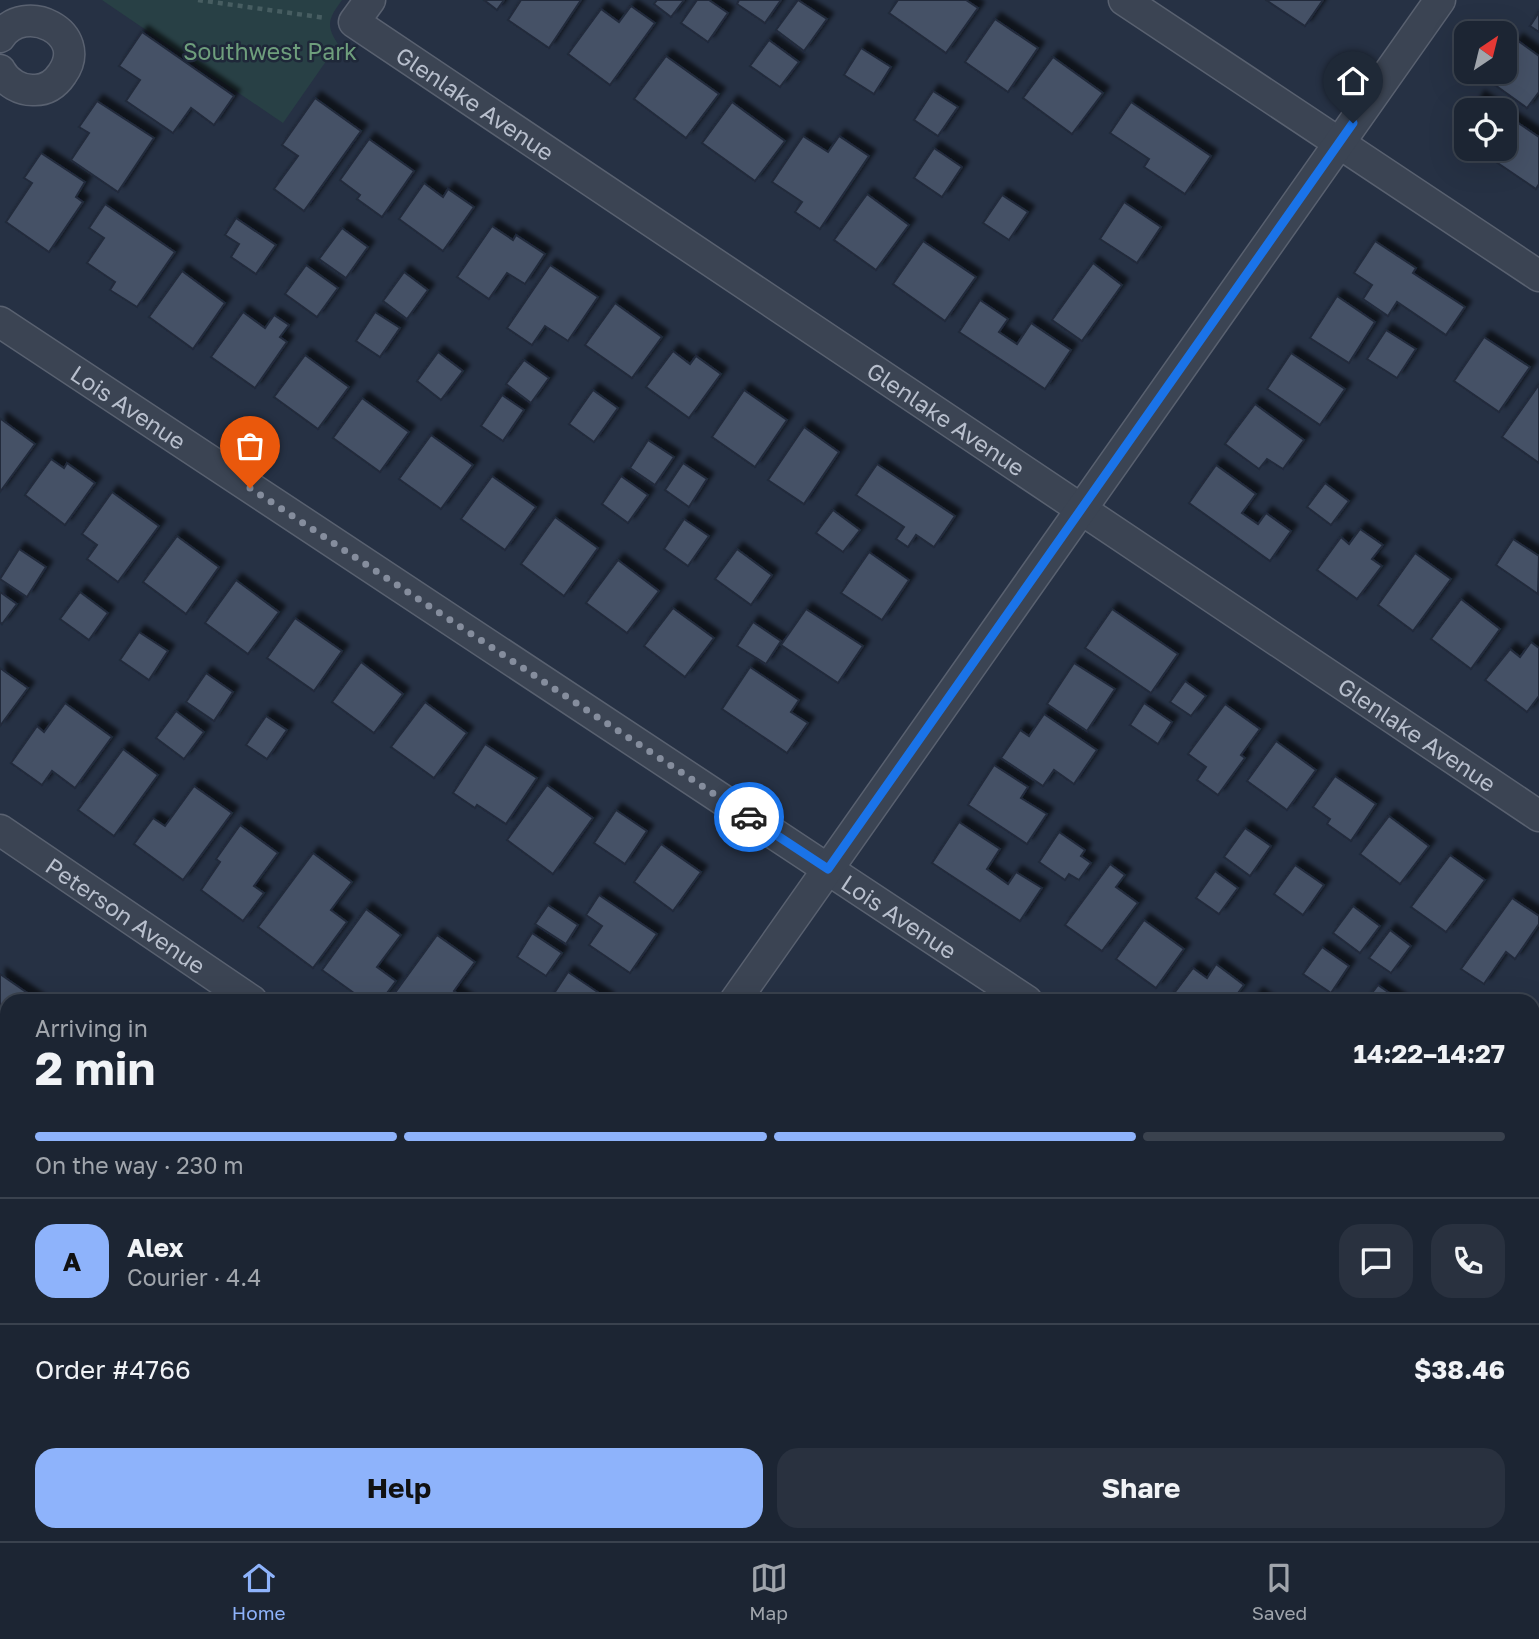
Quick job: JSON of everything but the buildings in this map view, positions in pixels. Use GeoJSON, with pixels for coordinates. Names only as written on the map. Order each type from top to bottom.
{"type":"FeatureCollection","features":[{"type":"Feature","properties":{"kind":"street"},"geometry":{"type":"LineString","coordinates":[[1124,0],[1539,276]]}},
{"type":"Feature","properties":{"kind":"street"},"geometry":{"type":"LineString","coordinates":[[740,994],[1440,0]]}},
{"type":"Feature","properties":{"kind":"street","name":"Glenlake Avenue"},"geometry":{"type":"LineString","coordinates":[[362,11],[1081,510],[1539,816]]}},
{"type":"Feature","properties":{"kind":"street"},"geometry":{"type":"LineString","coordinates":[[0,37],[12,23],[35,17],[47,20],[57,27],[68,48],[65,71],[47,88],[35,90],[4,85]]}},
{"type":"Feature","properties":{"kind":"street","name":"Lois Avenue"},"geometry":{"type":"LineString","coordinates":[[0,322],[1016,994]]}},
{"type":"Feature","properties":{"kind":"street","name":"Peterson Avenue"},"geometry":{"type":"LineString","coordinates":[[0,830],[242,994]]}},
{"type":"Feature","properties":{"kind":"path"},"geometry":{"type":"LineString","coordinates":[[198,0],[362,11]]}},
{"type":"Feature","properties":{"kind":"green space","name":"Southwest Park"},"geometry":{"type":"Polygon","coordinates":[[[102,0],[342,0],[330,22],[331,32],[338,44],[283,123],[102,0]]]}},
{"type":"Feature","properties":{"kind":"way so far"},"geometry":{"type":"LineString","coordinates":[[250,488],[749,817]]}},
{"type":"Feature","properties":{"kind":"route"},"geometry":{"type":"LineString","coordinates":[[749,817],[828,869],[1353,123]]}}]}
